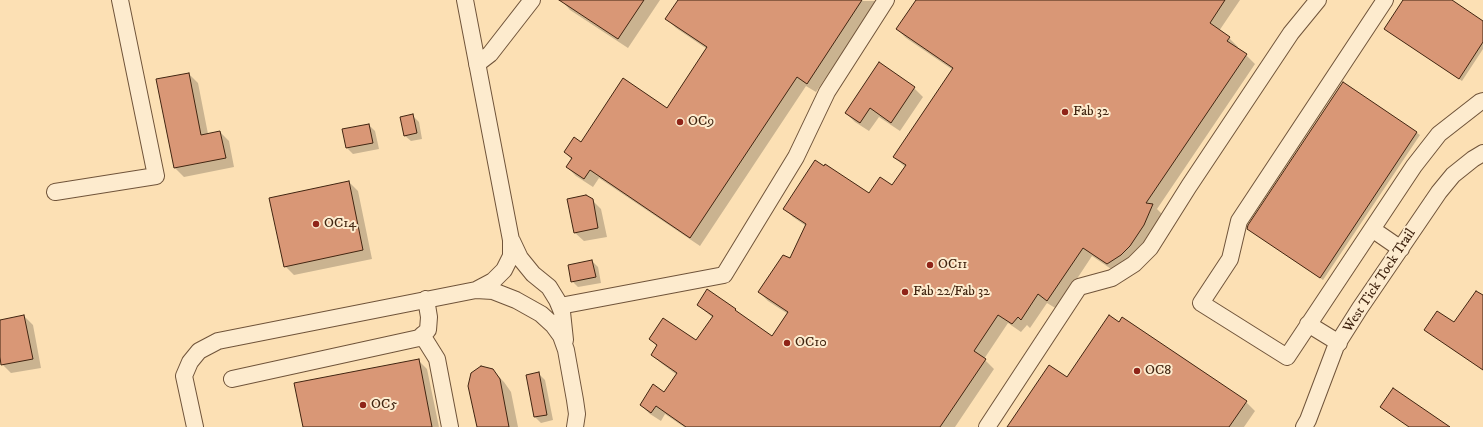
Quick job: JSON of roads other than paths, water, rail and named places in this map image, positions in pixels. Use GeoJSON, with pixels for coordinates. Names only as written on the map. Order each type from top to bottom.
{"type":"FeatureCollection","features":[{"type":"Feature","properties":{"kind":"street"},"geometry":{"type":"LineString","coordinates":[[55,192],[156,176],[120,0]]}},
{"type":"Feature","properties":{"kind":"street"},"geometry":{"type":"LineString","coordinates":[[465,0],[511,240],[512,256],[504,270],[493,281],[476,290]]}},
{"type":"Feature","properties":{"kind":"street"},"geometry":{"type":"LineString","coordinates":[[477,64],[490,54],[532,0]]}},
{"type":"Feature","properties":{"kind":"street"},"geometry":{"type":"LineString","coordinates":[[560,306],[724,275],[796,157],[827,92],[886,0]]}},
{"type":"Feature","properties":{"kind":"street"},"geometry":{"type":"LineString","coordinates":[[987,427],[1079,287],[1112,278],[1134,264],[1150,248],[1189,186],[1291,33],[1318,0]]}},
{"type":"Feature","properties":{"kind":"street"},"geometry":{"type":"LineString","coordinates":[[1385,0],[1239,221],[1230,259],[1201,303],[1287,358],[1308,324],[1414,166],[1439,134],[1483,101]]}},
{"type":"Feature","properties":{"kind":"street","name":"West Tick Tock Trail"},"geometry":{"type":"LineString","coordinates":[[1311,425],[1329,364],[1339,343],[1360,308],[1439,192],[1454,175],[1473,159],[1483,153]]}},
{"type":"Feature","properties":{"kind":"street"},"geometry":{"type":"LineString","coordinates":[[1372,229],[1401,249]]}},
{"type":"Feature","properties":{"kind":"street"},"geometry":{"type":"LineString","coordinates":[[511,240],[520,258],[533,274],[549,287],[560,306],[575,400],[575,427]]}},
{"type":"Feature","properties":{"kind":"street"},"geometry":{"type":"LineString","coordinates":[[195,427],[184,376],[190,362],[199,351],[218,341],[476,290],[492,291],[516,300],[541,314],[553,325],[561,336],[566,350]]}},
{"type":"Feature","properties":{"kind":"street"},"geometry":{"type":"LineString","coordinates":[[232,379],[419,338],[428,330],[429,316],[426,299]]}},
{"type":"Feature","properties":{"kind":"street"},"geometry":{"type":"LineString","coordinates":[[1308,324],[1339,343]]}},
{"type":"Feature","properties":{"kind":"street"},"geometry":{"type":"LineString","coordinates":[[422,335],[436,359],[450,427]]}},
{"type":"Feature","properties":{"kind":"place","name":"Fab 32"},"geometry":{"type":"Point","coordinates":[1065,112]}},
{"type":"Feature","properties":{"kind":"place","name":"OC9"},"geometry":{"type":"Point","coordinates":[680,122]}},
{"type":"Feature","properties":{"kind":"place","name":"OC14"},"geometry":{"type":"Point","coordinates":[316,224]}},
{"type":"Feature","properties":{"kind":"place","name":"OC11"},"geometry":{"type":"Point","coordinates":[930,265]}},
{"type":"Feature","properties":{"kind":"place","name":"Fab 22/Fab 32"},"geometry":{"type":"Point","coordinates":[905,292]}},
{"type":"Feature","properties":{"kind":"place","name":"OC10"},"geometry":{"type":"Point","coordinates":[787,343]}},
{"type":"Feature","properties":{"kind":"place","name":"OC8"},"geometry":{"type":"Point","coordinates":[1137,371]}},
{"type":"Feature","properties":{"kind":"place","name":"OC5"},"geometry":{"type":"Point","coordinates":[363,405]}}]}
